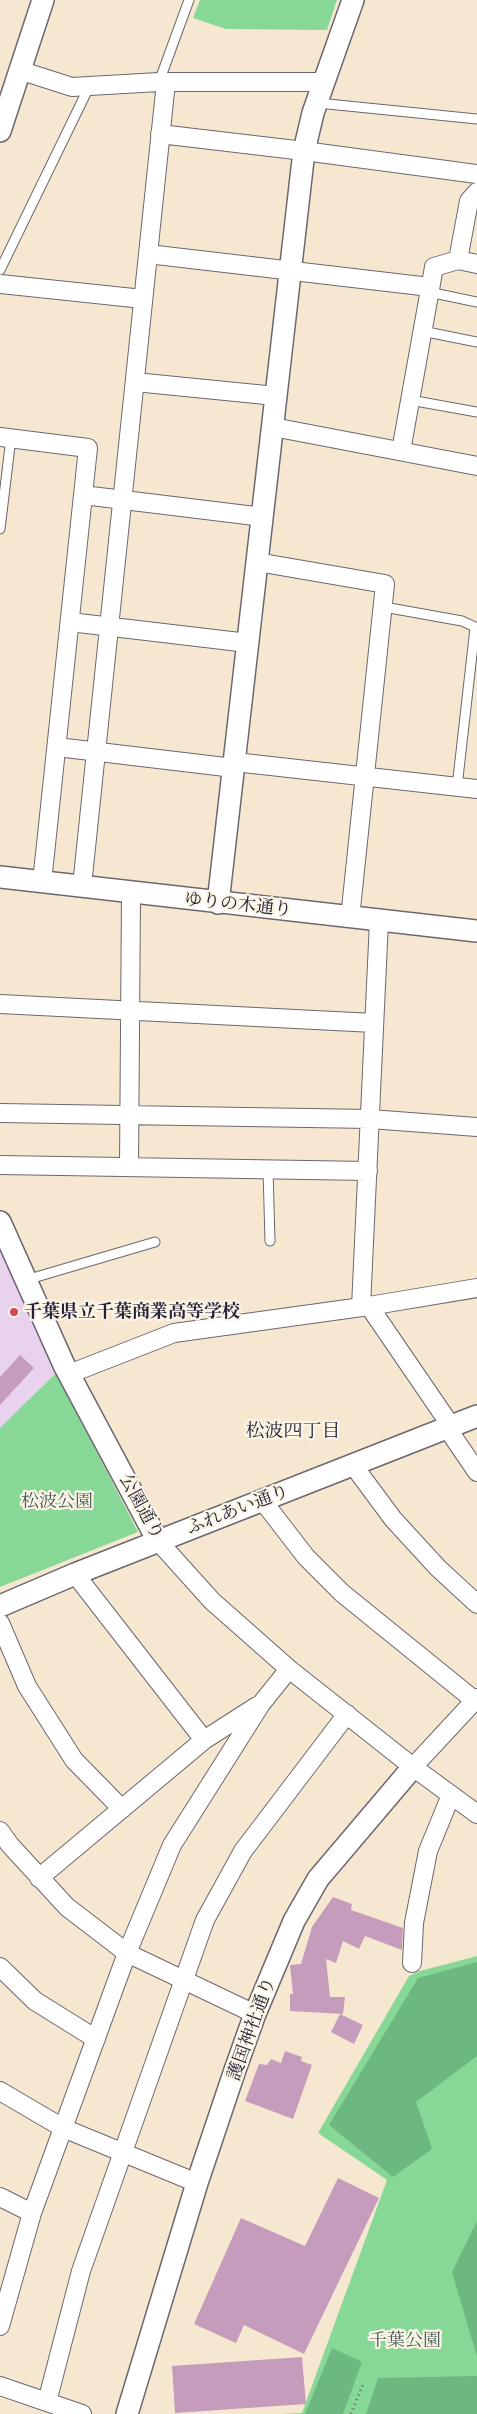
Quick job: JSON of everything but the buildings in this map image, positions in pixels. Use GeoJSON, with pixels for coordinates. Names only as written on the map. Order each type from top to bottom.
{"type":"FeatureCollection","features":[{"type":"Feature","properties":{"kind":"street"},"geometry":{"type":"LineString","coordinates":[[0,131],[43,0]]}},
{"type":"Feature","properties":{"kind":"street"},"geometry":{"type":"LineString","coordinates":[[218,903],[304,151],[353,0]]}},
{"type":"Feature","properties":{"kind":"street"},"geometry":{"type":"LineString","coordinates":[[19,70],[72,87],[162,82],[325,82]]}},
{"type":"Feature","properties":{"kind":"street"},"geometry":{"type":"LineString","coordinates":[[82,886],[160,134],[162,82]]}},
{"type":"Feature","properties":{"kind":"street"},"geometry":{"type":"LineString","coordinates":[[160,134],[477,173]]}},
{"type":"Feature","properties":{"kind":"street"},"geometry":{"type":"LineString","coordinates":[[458,260],[469,201],[477,192]]}},
{"type":"Feature","properties":{"kind":"street"},"geometry":{"type":"LineString","coordinates":[[148,254],[430,290]]}},
{"type":"Feature","properties":{"kind":"street"},"geometry":{"type":"LineString","coordinates":[[401,451],[434,267],[458,260],[477,264]]}},
{"type":"Feature","properties":{"kind":"street"},"geometry":{"type":"LineString","coordinates":[[0,284],[143,300]]}},
{"type":"Feature","properties":{"kind":"street"},"geometry":{"type":"LineString","coordinates":[[134,382],[276,396]]}},
{"type":"Feature","properties":{"kind":"street"},"geometry":{"type":"LineString","coordinates":[[273,427],[477,466]]}},
{"type":"Feature","properties":{"kind":"street"},"geometry":{"type":"LineString","coordinates":[[5,437],[88,448],[42,882]]}},
{"type":"Feature","properties":{"kind":"street"},"geometry":{"type":"LineString","coordinates":[[83,495],[263,517]]}},
{"type":"Feature","properties":{"kind":"street"},"geometry":{"type":"LineString","coordinates":[[257,562],[385,584],[350,918]]}},
{"type":"Feature","properties":{"kind":"street"},"geometry":{"type":"LineString","coordinates":[[70,622],[248,643]]}},
{"type":"Feature","properties":{"kind":"street"},"geometry":{"type":"LineString","coordinates":[[57,747],[366,776],[477,789]]}},
{"type":"Feature","properties":{"kind":"street","name":"ゆりの木通り"},"geometry":{"type":"LineString","coordinates":[[0,877],[477,931]]}},
{"type":"Feature","properties":{"kind":"street"},"geometry":{"type":"LineString","coordinates":[[129,1166],[131,893]]}},
{"type":"Feature","properties":{"kind":"street"},"geometry":{"type":"LineString","coordinates":[[379,921],[368,1171],[365,1306],[449,1427],[477,1472]]}},
{"type":"Feature","properties":{"kind":"street"},"geometry":{"type":"LineString","coordinates":[[0,1004],[374,1023]]}},
{"type":"Feature","properties":{"kind":"street"},"geometry":{"type":"LineString","coordinates":[[0,1113],[370,1119],[477,1126]]}},
{"type":"Feature","properties":{"kind":"street"},"geometry":{"type":"LineString","coordinates":[[0,1165],[368,1171]]}},
{"type":"Feature","properties":{"kind":"street","name":"公園通り"},"geometry":{"type":"LineString","coordinates":[[0,1222],[69,1374],[158,1541],[212,1602],[289,1669],[413,1767],[477,1814]]}},
{"type":"Feature","properties":{"kind":"street"},"geometry":{"type":"LineString","coordinates":[[69,1374],[174,1333],[477,1288]]}},
{"type":"Feature","properties":{"kind":"street","name":"ふれあい通り"},"geometry":{"type":"LineString","coordinates":[[0,1606],[75,1574],[477,1416]]}},
{"type":"Feature","properties":{"kind":"street"},"geometry":{"type":"LineString","coordinates":[[353,1465],[393,1519],[438,1568],[477,1604]]}},
{"type":"Feature","properties":{"kind":"street"},"geometry":{"type":"LineString","coordinates":[[262,1500],[306,1557],[342,1593],[476,1699]]}},
{"type":"Feature","properties":{"kind":"street"},"geometry":{"type":"LineString","coordinates":[[75,1574],[204,1740]]}},
{"type":"Feature","properties":{"kind":"street"},"geometry":{"type":"LineString","coordinates":[[0,1623],[27,1686],[74,1760],[122,1809]]}},
{"type":"Feature","properties":{"kind":"street"},"geometry":{"type":"LineString","coordinates":[[0,2326],[4,2292],[32,2213],[127,1953],[172,1845],[261,1704],[289,1669]]}},
{"type":"Feature","properties":{"kind":"street","name":"護国神社通り"},"geometry":{"type":"LineString","coordinates":[[127,2414],[197,2183],[255,2014],[294,1921],[318,1879],[413,1767],[476,1699]]}},
{"type":"Feature","properties":{"kind":"street"},"geometry":{"type":"LineString","coordinates":[[39,1878],[204,1740],[261,1704]]}},
{"type":"Feature","properties":{"kind":"street"},"geometry":{"type":"LineString","coordinates":[[47,2402],[81,2271],[205,1920],[243,1851],[347,1714]]}},
{"type":"Feature","properties":{"kind":"street"},"geometry":{"type":"LineString","coordinates":[[412,1963],[414,1923],[428,1852],[451,1795]]}},
{"type":"Feature","properties":{"kind":"street"},"geometry":{"type":"LineString","coordinates":[[0,1831],[66,1907],[127,1953],[255,2014]]}},
{"type":"Feature","properties":{"kind":"street"},"geometry":{"type":"LineString","coordinates":[[0,1967],[35,2001],[96,2038]]}},
{"type":"Feature","properties":{"kind":"street"},"geometry":{"type":"LineString","coordinates":[[0,2091],[63,2128],[197,2183]]}},
{"type":"Feature","properties":{"kind":"street"},"geometry":{"type":"LineString","coordinates":[[0,2197],[32,2213]]}},
{"type":"Feature","properties":{"kind":"street"},"geometry":{"type":"LineString","coordinates":[[0,2386],[82,2414]]}},
{"type":"Feature","properties":{"kind":"lane"},"geometry":{"type":"LineString","coordinates":[[162,82],[189,0]]}},
{"type":"Feature","properties":{"kind":"lane"},"geometry":{"type":"LineString","coordinates":[[0,270],[89,87]]}},
{"type":"Feature","properties":{"kind":"lane"},"geometry":{"type":"LineString","coordinates":[[318,103],[477,120]]}},
{"type":"Feature","properties":{"kind":"lane"},"geometry":{"type":"LineString","coordinates":[[430,290],[477,302]]}},
{"type":"Feature","properties":{"kind":"lane"},"geometry":{"type":"LineString","coordinates":[[422,331],[477,342]]}},
{"type":"Feature","properties":{"kind":"lane"},"geometry":{"type":"LineString","coordinates":[[410,400],[477,412]]}},
{"type":"Feature","properties":{"kind":"lane"},"geometry":{"type":"LineString","coordinates":[[0,529],[5,437]]}},
{"type":"Feature","properties":{"kind":"lane"},"geometry":{"type":"LineString","coordinates":[[384,607],[462,621],[476,628],[457,787]]}},
{"type":"Feature","properties":{"kind":"lane"},"geometry":{"type":"LineString","coordinates":[[268,1169],[270,1241]]}},
{"type":"Feature","properties":{"kind":"lane"},"geometry":{"type":"LineString","coordinates":[[26,1280],[155,1242]]}},
{"type":"Feature","properties":{"kind":"path"},"geometry":{"type":"LineString","coordinates":[[351,2414],[364,2382]]}},
{"type":"Feature","properties":{"kind":"shaded area","name":"千葉県立千葉商業高等学校"},"geometry":{"type":"Polygon","coordinates":[[[0,1251],[56,1373],[0,1428],[0,1251]]]}},
{"type":"Feature","properties":{"kind":"green space"},"geometry":{"type":"Polygon","coordinates":[[[200,0],[337,0],[327,30],[226,29],[193,18],[200,0]]]}},
{"type":"Feature","properties":{"kind":"green space","name":"松波公園"},"geometry":{"type":"Polygon","coordinates":[[[56,1373],[138,1532],[0,1587],[0,1428],[56,1373]]]}},
{"type":"Feature","properties":{"kind":"green space","name":"千葉公園"},"geometry":{"type":"Polygon","coordinates":[[[477,1956],[477,2414],[280,2414],[302,2413],[387,2180],[318,2133],[409,1976],[420,1971],[477,1956]]]}},
{"type":"Feature","properties":{"kind":"green space"},"geometry":{"type":"Polygon","coordinates":[[[477,1962],[477,2056],[416,2102],[432,2149],[393,2177],[329,2125],[418,1978],[477,1962]]]}},
{"type":"Feature","properties":{"kind":"green space"},"geometry":{"type":"Polygon","coordinates":[[[477,2221],[477,2357],[452,2272],[477,2221]]]}},
{"type":"Feature","properties":{"kind":"green space"},"geometry":{"type":"Polygon","coordinates":[[[332,2348],[362,2362],[343,2414],[305,2414],[332,2348]]]}},
{"type":"Feature","properties":{"kind":"green space"},"geometry":{"type":"Polygon","coordinates":[[[477,2376],[477,2414],[366,2414],[378,2378],[477,2376]]]}},
{"type":"Feature","properties":{"kind":"place","name":"千葉県立千葉商業高等学校"},"geometry":{"type":"Point","coordinates":[14,1312]}},
{"type":"Feature","properties":{"kind":"district","name":"松波四丁目"},"geometry":{"type":"Point","coordinates":[293,1432]}}]}
